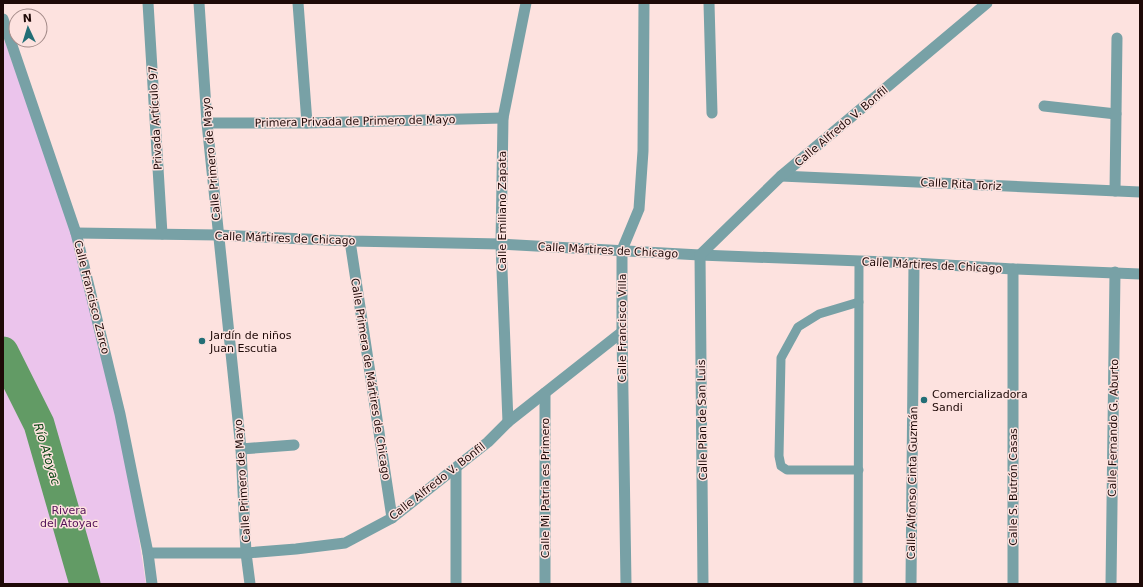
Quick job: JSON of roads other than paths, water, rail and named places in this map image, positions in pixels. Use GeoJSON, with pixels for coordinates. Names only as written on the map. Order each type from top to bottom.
{"type":"FeatureCollection","features":[{"type":"Feature","properties":{"kind":"street","name":"Privada Artículo 97"},"geometry":{"type":"LineString","coordinates":[[148,3],[162,234]]}},
{"type":"Feature","properties":{"kind":"street","name":"Calle Primero de Mayo"},"geometry":{"type":"LineString","coordinates":[[200,3],[207,123],[241,449],[246,553],[250,584]]}},
{"type":"Feature","properties":{"kind":"street"},"geometry":{"type":"LineString","coordinates":[[298,3],[307,123]]}},
{"type":"Feature","properties":{"kind":"street","name":"Calle Emiliano Zapata"},"geometry":{"type":"LineString","coordinates":[[508,422],[501,244],[503,118],[526,3]]}},
{"type":"Feature","properties":{"kind":"street","name":"Calle Francisco Villa"},"geometry":{"type":"LineString","coordinates":[[626,584],[622,250],[639,209],[643,151],[644,3]]}},
{"type":"Feature","properties":{"kind":"street"},"geometry":{"type":"LineString","coordinates":[[709,3],[712,113]]}},
{"type":"Feature","properties":{"kind":"street","name":"Calle Alfredo V. Bonfil"},"geometry":{"type":"LineString","coordinates":[[700,255],[781,176],[987,3]]}},
{"type":"Feature","properties":{"kind":"street","name":"Calle Francisco Zarco"},"geometry":{"type":"LineString","coordinates":[[3,19],[76,233],[120,414],[148,553],[152,584]]}},
{"type":"Feature","properties":{"kind":"street"},"geometry":{"type":"LineString","coordinates":[[1115,191],[1117,38]]}},
{"type":"Feature","properties":{"kind":"street"},"geometry":{"type":"LineString","coordinates":[[1044,106],[1116,114]]}},
{"type":"Feature","properties":{"kind":"street","name":"Primera Privada de Primero de Mayo"},"geometry":{"type":"LineString","coordinates":[[207,123],[307,123],[503,118]]}},
{"type":"Feature","properties":{"kind":"street","name":"Calle Rita Toriz"},"geometry":{"type":"LineString","coordinates":[[781,176],[1140,192]]}},
{"type":"Feature","properties":{"kind":"street","name":"Calle Mártires de Chicago"},"geometry":{"type":"LineString","coordinates":[[76,233],[218,235],[350,241],[501,244],[700,255],[914,263],[1140,274]]}},
{"type":"Feature","properties":{"kind":"street","name":"Calle Primera de Mártires de Chicago"},"geometry":{"type":"LineString","coordinates":[[350,241],[392,518]]}},
{"type":"Feature","properties":{"kind":"street","name":"Calle Plan de San Luis"},"geometry":{"type":"LineString","coordinates":[[700,255],[703,584]]}},
{"type":"Feature","properties":{"kind":"street","name":"Calle Alfonso Cinta Guzmán"},"geometry":{"type":"LineString","coordinates":[[911,584],[914,263]]}},
{"type":"Feature","properties":{"kind":"street","name":"Calle S. Butrón Casas"},"geometry":{"type":"LineString","coordinates":[[1013,269],[1013,584]]}},
{"type":"Feature","properties":{"kind":"street","name":"Calle Fernando G. Aburto"},"geometry":{"type":"LineString","coordinates":[[1111,584],[1115,272]]}},
{"type":"Feature","properties":{"kind":"street","name":"Calle Alfredo V. Bonfil"},"geometry":{"type":"LineString","coordinates":[[148,553],[246,553],[345,543],[392,518],[488,442],[508,422],[622,332]]}},
{"type":"Feature","properties":{"kind":"street","name":"Calle Mi Patria es Primero"},"geometry":{"type":"LineString","coordinates":[[545,393],[545,584]]}},
{"type":"Feature","properties":{"kind":"street"},"geometry":{"type":"LineString","coordinates":[[241,449],[294,445]]}},
{"type":"Feature","properties":{"kind":"street"},"geometry":{"type":"LineString","coordinates":[[456,468],[456,584]]}},
{"type":"Feature","properties":{"kind":"lane"},"geometry":{"type":"LineString","coordinates":[[858,584],[859,261]]}},
{"type":"Feature","properties":{"kind":"lane"},"geometry":{"type":"LineString","coordinates":[[859,302],[818,314],[798,327],[781,358],[779,456],[781,466],[787,470],[859,470]]}},
{"type":"Feature","properties":{"kind":"waterway","name":"Río Atoyac"},"geometry":{"type":"LineString","coordinates":[[3,352],[39,424],[85,584]]}},
{"type":"Feature","properties":{"kind":"place","name":"Jardín de niños Juan Escutia"},"geometry":{"type":"Point","coordinates":[202,341]}},
{"type":"Feature","properties":{"kind":"place","name":"Comercializadora Sandi"},"geometry":{"type":"Point","coordinates":[924,400]}},
{"type":"Feature","properties":{"kind":"park label","name":"Rivera del Atoyac"},"geometry":{"type":"Point","coordinates":[69,516]}}]}
